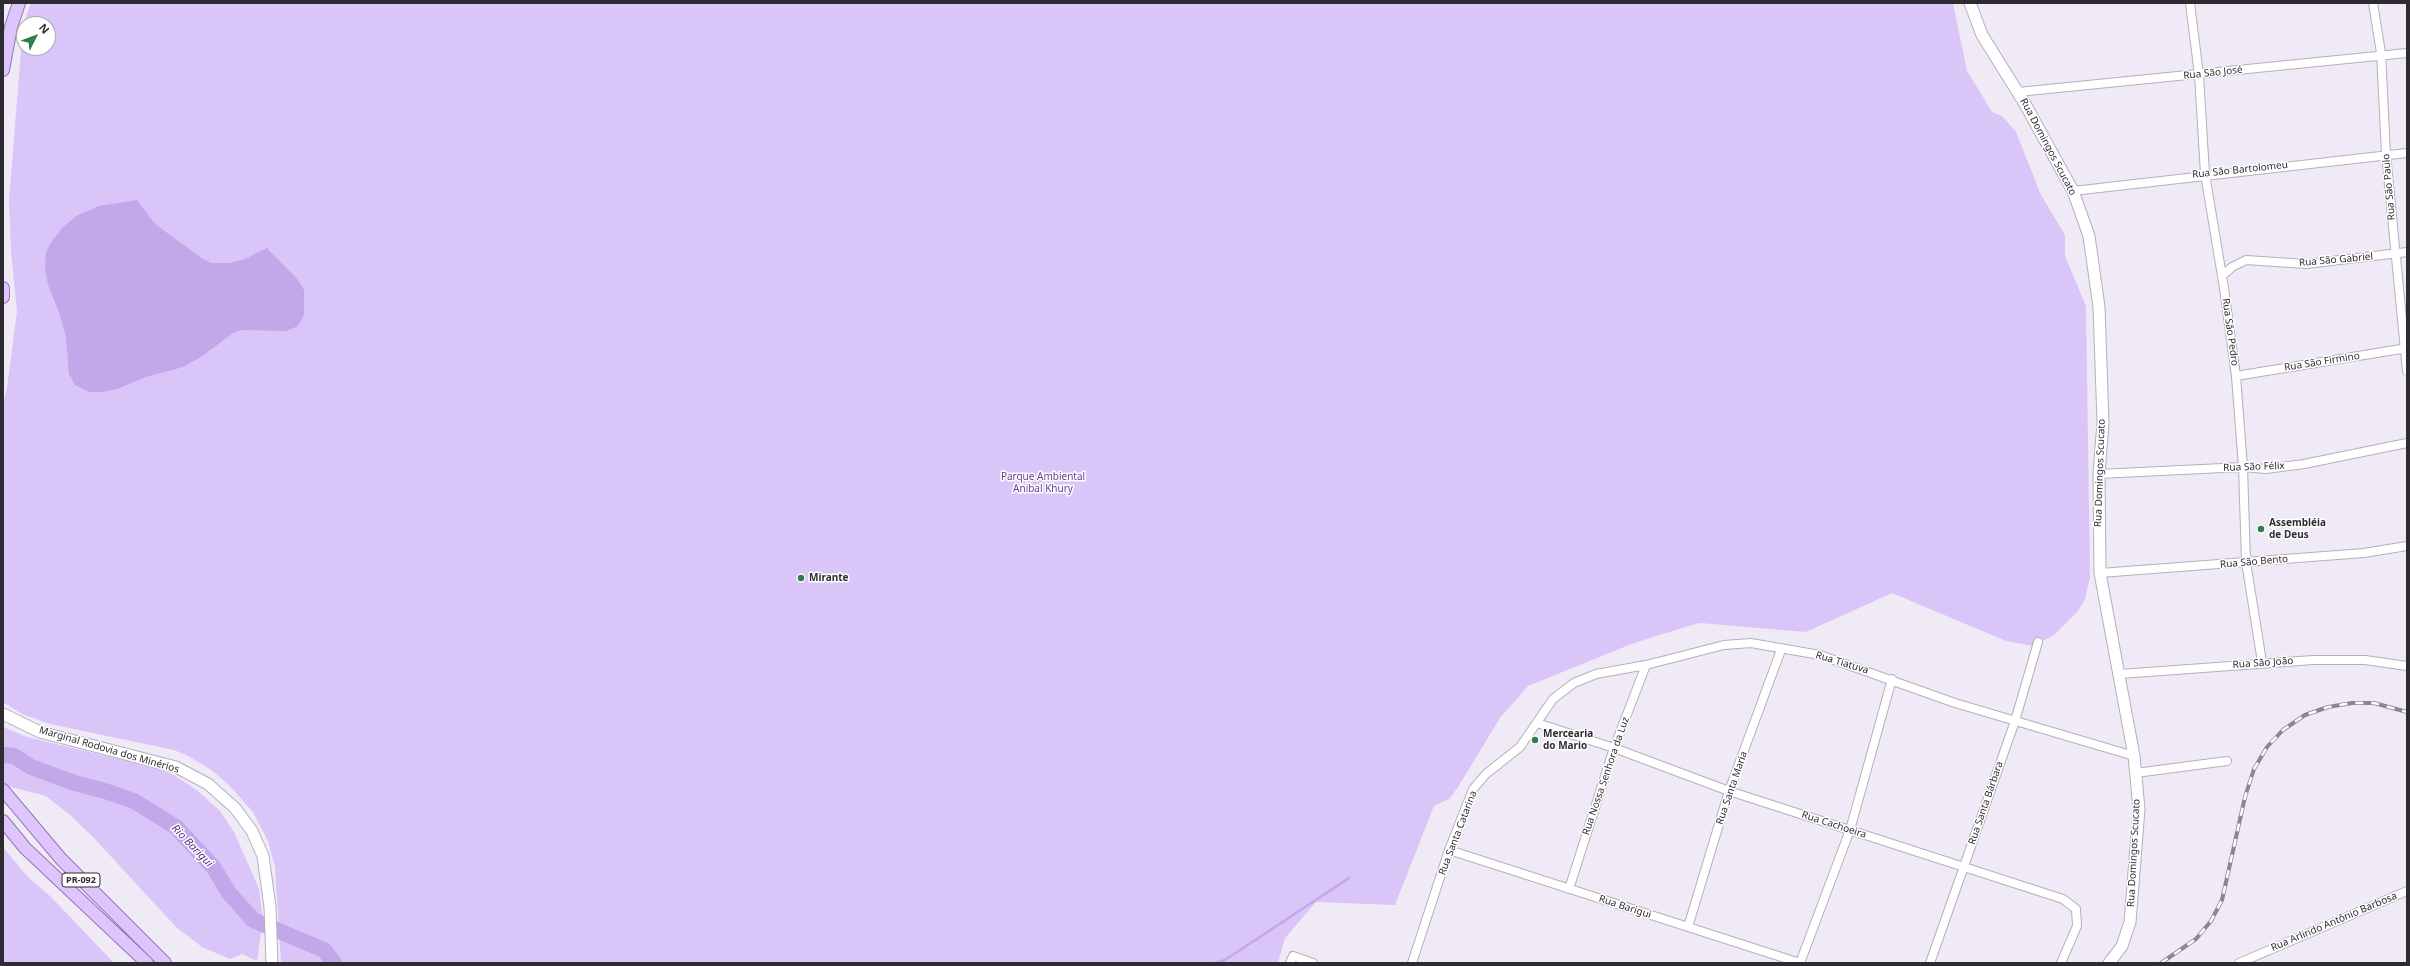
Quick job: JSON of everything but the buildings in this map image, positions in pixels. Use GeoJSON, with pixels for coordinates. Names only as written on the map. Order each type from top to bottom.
{"type":"FeatureCollection","features":[{"type":"Feature","properties":{"kind":"main road"},"geometry":{"type":"LineString","coordinates":[[3,70],[19,3]]}},
{"type":"Feature","properties":{"kind":"main road","name":"Rua Domingos Scucato"},"geometry":{"type":"LineString","coordinates":[[1970,3],[1982,35],[2018,92],[2073,191],[2089,236],[2099,307],[2103,422],[2100,474],[2100,573],[2109,632],[2120,674],[2134,756],[2139,809],[2130,922],[2122,946],[2109,963]]}},
{"type":"Feature","properties":{"kind":"main road"},"geometry":{"type":"LineString","coordinates":[[3,288],[3,296]]}},
{"type":"Feature","properties":{"kind":"main road","name":"Marginal Rodovia dos Minérios"},"geometry":{"type":"LineString","coordinates":[[3,714],[40,732],[176,767],[208,784],[235,808],[252,831],[263,856],[270,907],[270,947],[272,963]]}},
{"type":"Feature","properties":{"kind":"main road","name":"PR-092"},"geometry":{"type":"LineString","coordinates":[[3,790],[61,859],[165,963]]}},
{"type":"Feature","properties":{"kind":"main road","name":"PR-092"},"geometry":{"type":"LineString","coordinates":[[3,821],[25,848],[147,963]]}},
{"type":"Feature","properties":{"kind":"street","name":"Rua São Pedro"},"geometry":{"type":"LineString","coordinates":[[2190,3],[2200,75],[2205,174],[2222,276],[2236,376],[2243,467],[2246,562],[2262,662]]}},
{"type":"Feature","properties":{"kind":"street","name":"Rua São Paulo"},"geometry":{"type":"LineString","coordinates":[[2373,3],[2381,55],[2386,154],[2406,348],[2407,371]]}},
{"type":"Feature","properties":{"kind":"street","name":"Rua São José"},"geometry":{"type":"LineString","coordinates":[[2018,92],[2200,75],[2407,53]]}},
{"type":"Feature","properties":{"kind":"street","name":"Rua São Bartolomeu"},"geometry":{"type":"LineString","coordinates":[[2073,191],[2205,174],[2407,153]]}},
{"type":"Feature","properties":{"kind":"street","name":"Rua São Gabriel"},"geometry":{"type":"LineString","coordinates":[[2222,276],[2232,267],[2246,260],[2306,264],[2407,252]]}},
{"type":"Feature","properties":{"kind":"street","name":"Rua São Firmino"},"geometry":{"type":"LineString","coordinates":[[2236,376],[2406,348]]}},
{"type":"Feature","properties":{"kind":"street","name":"Rua São Félix"},"geometry":{"type":"LineString","coordinates":[[2100,474],[2243,467],[2266,469],[2304,464],[2407,443]]}},
{"type":"Feature","properties":{"kind":"street","name":"Rua São Bento"},"geometry":{"type":"LineString","coordinates":[[2100,573],[2364,553],[2407,546]]}},
{"type":"Feature","properties":{"kind":"street","name":"Rua Santa Bárbara"},"geometry":{"type":"LineString","coordinates":[[1930,963],[2015,721],[2038,642]]}},
{"type":"Feature","properties":{"kind":"street","name":"Rua Tiatuva"},"geometry":{"type":"LineString","coordinates":[[1537,723],[1553,699],[1574,683],[1596,674],[1646,664],[1724,645],[1751,643],[1781,650],[1820,655],[1892,679],[1954,703],[2134,756]]}},
{"type":"Feature","properties":{"kind":"street","name":"Rua Santa Maria"},"geometry":{"type":"LineString","coordinates":[[1688,927],[1729,791],[1781,650]]}},
{"type":"Feature","properties":{"kind":"street","name":"Rua São João"},"geometry":{"type":"LineString","coordinates":[[2120,674],[2262,662],[2365,660],[2407,666]]}},
{"type":"Feature","properties":{"kind":"street","name":"Rua Nossa Senhora da Luz"},"geometry":{"type":"LineString","coordinates":[[1568,889],[1614,748],[1646,664]]}},
{"type":"Feature","properties":{"kind":"street"},"geometry":{"type":"LineString","coordinates":[[1800,963],[1850,830],[1892,679]]}},
{"type":"Feature","properties":{"kind":"street","name":"Rua Cachoeira"},"geometry":{"type":"LineString","coordinates":[[1537,723],[1614,748],[1729,791],[1965,866],[2063,899],[2076,909],[2077,926],[2061,963]]}},
{"type":"Feature","properties":{"kind":"street","name":"Rua Santa Catarina"},"geometry":{"type":"LineString","coordinates":[[1412,963],[1449,850],[1474,789],[1486,774],[1520,748],[1537,723]]}},
{"type":"Feature","properties":{"kind":"street"},"geometry":{"type":"LineString","coordinates":[[2136,773],[2227,761]]}},
{"type":"Feature","properties":{"kind":"street","name":"Rua Barigui"},"geometry":{"type":"LineString","coordinates":[[1449,850],[1800,963]]}},
{"type":"Feature","properties":{"kind":"street","name":"Rua Arlindo Antônio Barbosa"},"geometry":{"type":"LineString","coordinates":[[2239,963],[2407,891]]}},
{"type":"Feature","properties":{"kind":"street"},"geometry":{"type":"LineString","coordinates":[[1292,960],[1313,963]]}},
{"type":"Feature","properties":{"kind":"green space","name":"Parque Ambiental Anibal Khury"},"geometry":{"type":"Polygon","coordinates":[[[31,3],[1953,3],[1967,71],[1992,112],[2002,116],[2016,132],[2041,195],[2065,235],[2065,256],[2086,306],[2090,577],[2085,599],[2078,611],[2054,635],[2033,646],[2006,641],[1892,593],[1806,632],[1700,623],[1692,625],[1634,643],[1528,686],[1500,718],[1458,787],[1449,799],[1434,806],[1395,905],[1316,902],[1285,938],[1278,963],[281,963],[275,867],[268,841],[253,812],[229,785],[211,770],[188,756],[174,750],[50,724],[22,714],[3,702],[3,404],[7,388],[17,311],[11,252],[9,200],[21,56],[56,56],[56,16],[26,16],[31,3]]]}},
{"type":"Feature","properties":{"kind":"green space"},"geometry":{"type":"Polygon","coordinates":[[[3,727],[27,737],[160,769],[174,775],[198,791],[220,811],[234,832],[259,889],[263,920],[257,961],[242,954],[230,959],[202,947],[177,928],[94,838],[71,816],[46,796],[3,785],[3,727]]]}},
{"type":"Feature","properties":{"kind":"green space"},"geometry":{"type":"Polygon","coordinates":[[[3,847],[27,876],[51,897],[114,963],[3,963],[3,847]]]}},
{"type":"Feature","properties":{"kind":"shaded area"},"geometry":{"type":"Polygon","coordinates":[[[137,200],[155,224],[200,257],[211,263],[230,263],[245,259],[267,248],[298,280],[304,290],[304,315],[298,326],[286,331],[242,330],[233,333],[201,357],[183,367],[146,377],[117,389],[103,392],[89,392],[75,385],[69,374],[66,337],[59,312],[48,285],[45,267],[46,253],[50,244],[62,228],[78,215],[99,206],[137,200]]]}},
{"type":"Feature","properties":{"kind":"waterway","name":"Rio Barigui"},"geometry":{"type":"LineString","coordinates":[[3,755],[14,756],[31,767],[75,783],[134,801],[176,827],[214,868],[229,893],[253,920],[324,950],[334,963]]}},
{"type":"Feature","properties":{"kind":"waterway"},"geometry":{"type":"LineString","coordinates":[[1215,963],[1225,960],[1349,878]]}},
{"type":"Feature","properties":{"kind":"railway"},"geometry":{"type":"LineString","coordinates":[[2161,963],[2196,939],[2211,921],[2222,900],[2245,797],[2254,769],[2267,747],[2283,730],[2305,715],[2328,707],[2352,703],[2374,703],[2407,712]]}},
{"type":"Feature","properties":{"kind":"place","name":"Assembléia de Deus"},"geometry":{"type":"Point","coordinates":[2261,529]}},
{"type":"Feature","properties":{"kind":"place","name":"Mirante"},"geometry":{"type":"Point","coordinates":[801,578]}},
{"type":"Feature","properties":{"kind":"place","name":"Mercearia do Mario"},"geometry":{"type":"Point","coordinates":[1535,740]}}]}
